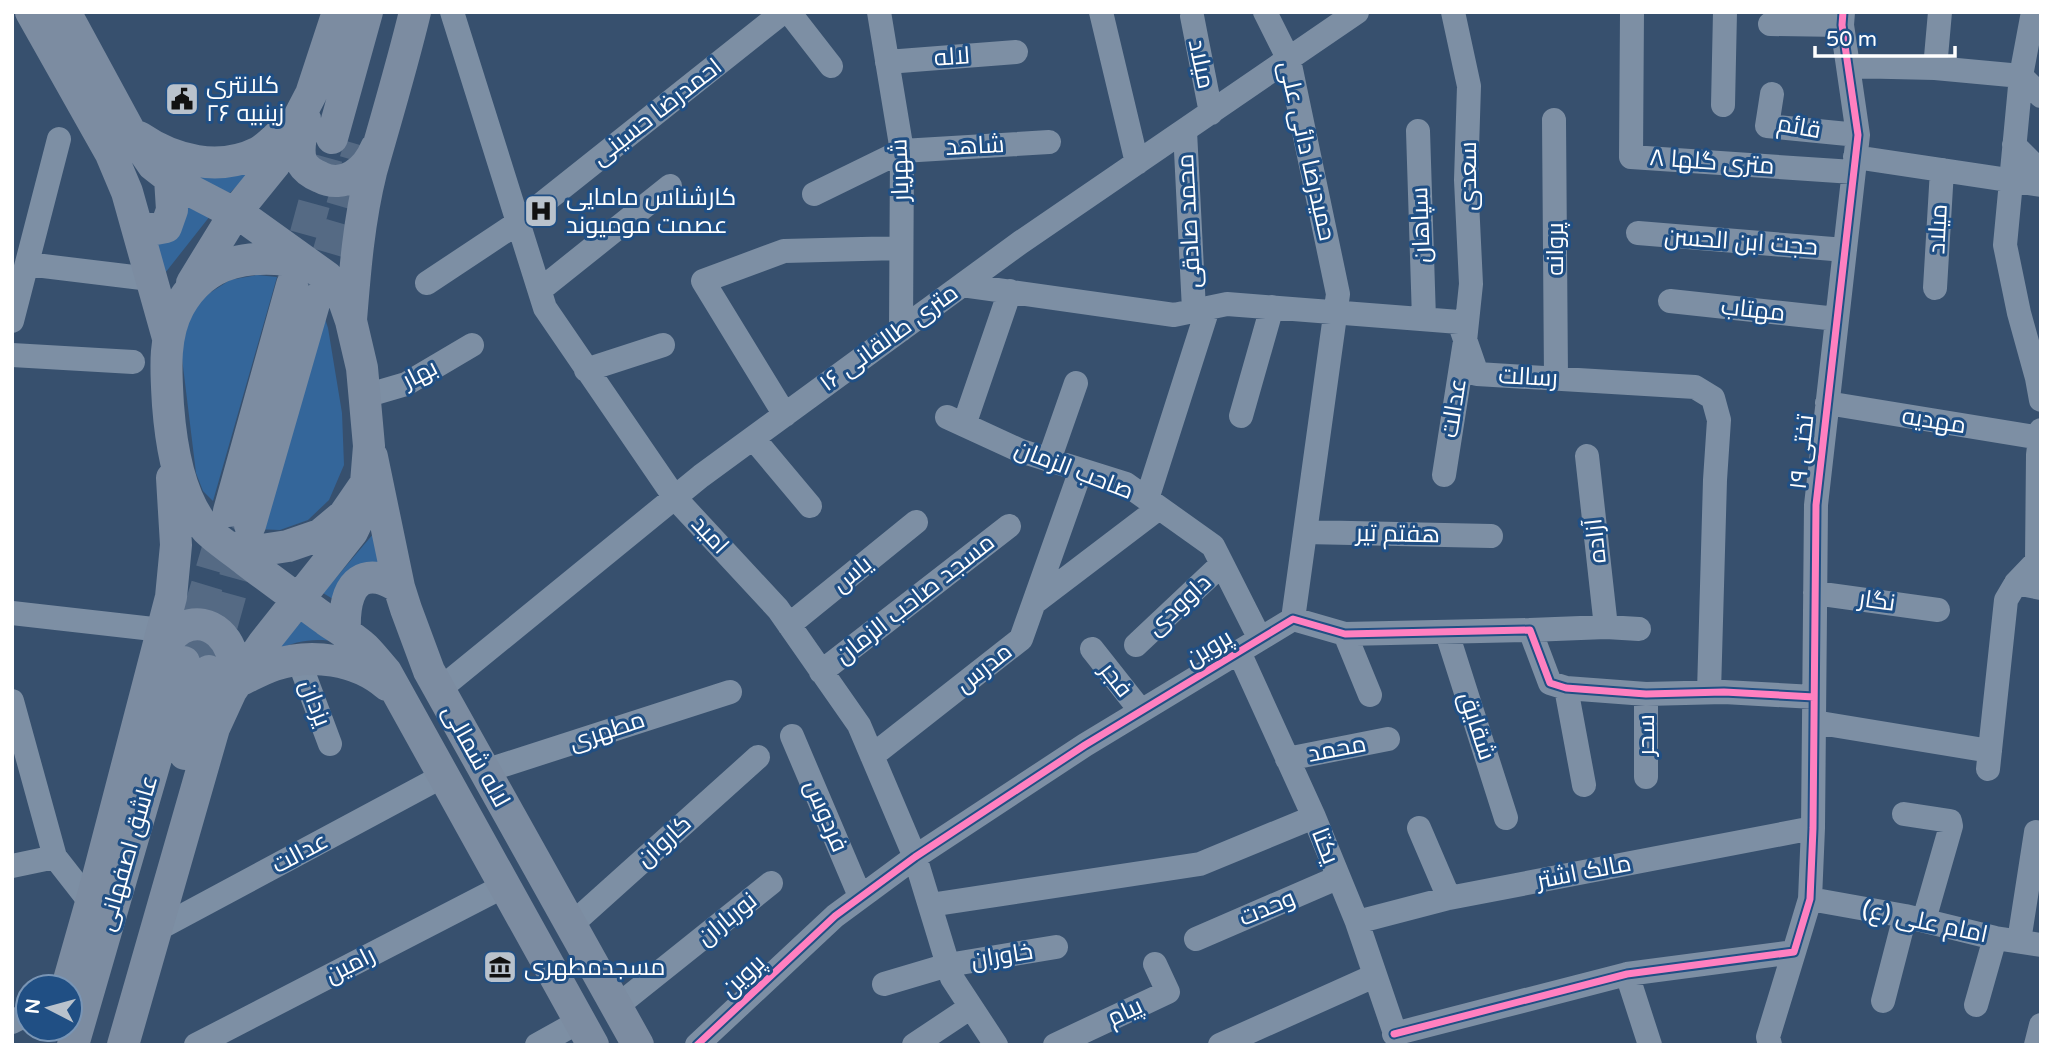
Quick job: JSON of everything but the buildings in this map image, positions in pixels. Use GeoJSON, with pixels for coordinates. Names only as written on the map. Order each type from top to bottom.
{"type":"FeatureCollection","features":[{"type":"Feature","properties":{"kind":"main road"},"geometry":{"type":"LineString","coordinates":[[31,12],[111,154],[127,192],[168,338]]}},
{"type":"Feature","properties":{"kind":"main road"},"geometry":{"type":"LineString","coordinates":[[65,12],[129,130],[153,165],[170,178],[249,221],[304,282]]}},
{"type":"Feature","properties":{"kind":"main road"},"geometry":{"type":"LineString","coordinates":[[183,301],[199,268],[235,213],[274,165],[304,107],[338,12]]}},
{"type":"Feature","properties":{"kind":"main road"},"geometry":{"type":"LineString","coordinates":[[367,12],[346,141],[396,12]]}},
{"type":"Feature","properties":{"kind":"main road"},"geometry":{"type":"LineString","coordinates":[[351,321],[358,238],[371,173],[415,12]]}},
{"type":"Feature","properties":{"kind":"main road"},"geometry":{"type":"LineString","coordinates":[[129,130],[170,155],[217,163],[240,159],[261,151],[304,107]]}},
{"type":"Feature","properties":{"kind":"main road"},"geometry":{"type":"LineString","coordinates":[[304,107],[300,141],[302,163],[310,172],[327,181],[337,182],[358,174],[372,158],[389,114]]}},
{"type":"Feature","properties":{"kind":"main road"},"geometry":{"type":"LineString","coordinates":[[136,225],[150,230],[166,227],[173,209],[170,178]]}},
{"type":"Feature","properties":{"kind":"main road"},"geometry":{"type":"LineString","coordinates":[[70,973],[171,597],[176,545],[166,369],[170,324],[190,289],[211,272],[242,259],[273,257],[304,282]]}},
{"type":"Feature","properties":{"kind":"main road"},"geometry":{"type":"LineString","coordinates":[[215,677],[263,644],[352,532],[363,508],[369,446],[362,368],[351,321],[342,295],[327,277],[304,282]]}},
{"type":"Feature","properties":{"kind":"main road"},"geometry":{"type":"LineString","coordinates":[[304,282],[236,528],[256,551],[288,546],[320,535],[344,515],[366,483]]}},
{"type":"Feature","properties":{"kind":"main road","name":"لاله شمالی"},"geometry":{"type":"LineString","coordinates":[[169,425],[182,483],[194,511],[207,530],[236,528],[299,600],[365,647],[386,672],[586,1033]]}},
{"type":"Feature","properties":{"kind":"main road","name":"لاله شمالی"},"geometry":{"type":"LineString","coordinates":[[369,446],[400,587],[425,659],[638,1045]]}},
{"type":"Feature","properties":{"kind":"main road"},"geometry":{"type":"LineString","coordinates":[[345,633],[344,609],[351,590],[361,581],[377,578],[400,587]]}},
{"type":"Feature","properties":{"kind":"main road"},"geometry":{"type":"LineString","coordinates":[[151,672],[166,644],[180,629],[198,623],[210,626],[226,639],[234,669],[215,677]]}},
{"type":"Feature","properties":{"kind":"main road"},"geometry":{"type":"LineString","coordinates":[[215,677],[311,659],[344,662],[375,675],[399,696]]}},
{"type":"Feature","properties":{"kind":"main road"},"geometry":{"type":"LineString","coordinates":[[123,1045],[214,728],[215,677]]}},
{"type":"Feature","properties":{"kind":"main road","name":"عاشق اصفهانی"},"geometry":{"type":"LineString","coordinates":[[72,1045],[215,677]]}},
{"type":"Feature","properties":{"kind":"main road","name":"عاشق اصفهانی"},"geometry":{"type":"LineString","coordinates":[[102,1045],[215,677]]}},
{"type":"Feature","properties":{"kind":"street","name":"امید"},"geometry":{"type":"LineString","coordinates":[[452,12],[545,308],[675,498],[778,609],[859,725],[915,857],[952,978],[996,1045]]}},
{"type":"Feature","properties":{"kind":"street","name":"احمدرضا حسینی"},"geometry":{"type":"LineString","coordinates":[[427,283],[519,222],[783,12]]}},
{"type":"Feature","properties":{"kind":"street"},"geometry":{"type":"LineString","coordinates":[[789,12],[831,66]]}},
{"type":"Feature","properties":{"kind":"street","name":"شهریار"},"geometry":{"type":"LineString","coordinates":[[879,12],[902,151],[901,330]]}},
{"type":"Feature","properties":{"kind":"street"},"geometry":{"type":"LineString","coordinates":[[1101,12],[1137,163]]}},
{"type":"Feature","properties":{"kind":"street","name":"حمیدرضا دائی علی"},"geometry":{"type":"LineString","coordinates":[[1265,12],[1289,60],[1337,303]]}},
{"type":"Feature","properties":{"kind":"street","name":"۱۶ متری طالقانی"},"geometry":{"type":"LineString","coordinates":[[440,689],[753,438],[962,285],[1357,12]]}},
{"type":"Feature","properties":{"kind":"street","name":"سعدی"},"geometry":{"type":"LineString","coordinates":[[1453,12],[1469,86],[1466,180],[1471,284],[1465,341]]}},
{"type":"Feature","properties":{"kind":"street","name":"۸ متری گلها"},"geometry":{"type":"LineString","coordinates":[[1632,12],[1631,157],[1855,155]]}},
{"type":"Feature","properties":{"kind":"street"},"geometry":{"type":"LineString","coordinates":[[1723,105],[1725,12]]}},
{"type":"Feature","properties":{"kind":"street"},"geometry":{"type":"LineString","coordinates":[[1935,68],[1940,12]]}},
{"type":"Feature","properties":{"kind":"street"},"geometry":{"type":"LineString","coordinates":[[2033,12],[2021,76],[2005,245],[2041,400]]}},
{"type":"Feature","properties":{"kind":"street","name":"میلاد"},"geometry":{"type":"LineString","coordinates":[[1192,16],[1211,113]]}},
{"type":"Feature","properties":{"kind":"street"},"geometry":{"type":"LineString","coordinates":[[1770,24],[1843,19]]}},
{"type":"Feature","properties":{"kind":"street","name":"تختی ۱۹"},"geometry":{"type":"LineString","coordinates":[[1770,1045],[1768,1037],[1810,899],[1816,505],[1855,155],[1843,19]]}},
{"type":"Feature","properties":{"kind":"street","name":"لاله"},"geometry":{"type":"LineString","coordinates":[[887,62],[1016,52]]}},
{"type":"Feature","properties":{"kind":"street"},"geometry":{"type":"LineString","coordinates":[[1848,66],[1935,68],[2021,76],[2041,96]]}},
{"type":"Feature","properties":{"kind":"street","name":"قائم"},"geometry":{"type":"LineString","coordinates":[[1772,94],[1767,127],[1855,155]]}},
{"type":"Feature","properties":{"kind":"street","name":"پروانه"},"geometry":{"type":"LineString","coordinates":[[1554,120],[1556,378]]}},
{"type":"Feature","properties":{"kind":"street","name":"محمد صادقی"},"geometry":{"type":"LineString","coordinates":[[1185,131],[1201,309]]}},
{"type":"Feature","properties":{"kind":"street","name":"سپاهان"},"geometry":{"type":"LineString","coordinates":[[1418,131],[1424,319]]}},
{"type":"Feature","properties":{"kind":"street"},"geometry":{"type":"LineString","coordinates":[[14,307],[59,139]]}},
{"type":"Feature","properties":{"kind":"street","name":"شاهد"},"geometry":{"type":"LineString","coordinates":[[902,151],[1049,142]]}},
{"type":"Feature","properties":{"kind":"street"},"geometry":{"type":"LineString","coordinates":[[2014,145],[2041,172]]}},
{"type":"Feature","properties":{"kind":"street"},"geometry":{"type":"LineString","coordinates":[[814,194],[902,151]]}},
{"type":"Feature","properties":{"kind":"street"},"geometry":{"type":"LineString","coordinates":[[1855,155],[2041,185]]}},
{"type":"Feature","properties":{"kind":"street","name":"میلاد"},"geometry":{"type":"LineString","coordinates":[[1935,288],[1942,170]]}},
{"type":"Feature","properties":{"kind":"street"},"geometry":{"type":"LineString","coordinates":[[540,290],[670,186]]}},
{"type":"Feature","properties":{"kind":"street","name":"حجت ابن الحسن"},"geometry":{"type":"LineString","coordinates":[[1638,233],[1844,250]]}},
{"type":"Feature","properties":{"kind":"street"},"geometry":{"type":"LineString","coordinates":[[785,415],[703,281],[784,251],[901,248]]}},
{"type":"Feature","properties":{"kind":"street"},"geometry":{"type":"LineString","coordinates":[[27,264],[150,279]]}},
{"type":"Feature","properties":{"kind":"street","name":"رسالت"},"geometry":{"type":"LineString","coordinates":[[962,285],[1174,314],[1227,304],[1272,307],[1337,303],[1424,319],[1458,322],[1478,374],[1695,387],[1713,398],[1720,420],[1715,481],[1709,692]]}},
{"type":"Feature","properties":{"kind":"street","name":"صاحب الزمان"},"geometry":{"type":"LineString","coordinates":[[1010,291],[956,421],[1021,451],[1126,484],[1213,546],[1222,564],[1250,645]]}},
{"type":"Feature","properties":{"kind":"street","name":"مهتاب"},"geometry":{"type":"LineString","coordinates":[[1670,301],[1837,318]]}},
{"type":"Feature","properties":{"kind":"street"},"geometry":{"type":"LineString","coordinates":[[1337,303],[1293,619],[1345,634],[1606,627],[1639,629]]}},
{"type":"Feature","properties":{"kind":"street"},"geometry":{"type":"LineString","coordinates":[[1241,416],[1272,307]]}},
{"type":"Feature","properties":{"kind":"street"},"geometry":{"type":"LineString","coordinates":[[1034,603],[1153,503],[1201,309]]}},
{"type":"Feature","properties":{"kind":"street","name":"عدالت"},"geometry":{"type":"LineString","coordinates":[[1444,475],[1465,341]]}},
{"type":"Feature","properties":{"kind":"street","name":"بهار"},"geometry":{"type":"LineString","coordinates":[[365,396],[406,384],[472,345]]}},
{"type":"Feature","properties":{"kind":"street"},"geometry":{"type":"LineString","coordinates":[[586,370],[663,345]]}},
{"type":"Feature","properties":{"kind":"street"},"geometry":{"type":"LineString","coordinates":[[12,355],[133,362]]}},
{"type":"Feature","properties":{"kind":"street"},"geometry":{"type":"LineString","coordinates":[[1049,460],[1076,383]]}},
{"type":"Feature","properties":{"kind":"street","name":"مهدیه"},"geometry":{"type":"LineString","coordinates":[[1827,403],[2040,438]]}},
{"type":"Feature","properties":{"kind":"street"},"geometry":{"type":"LineString","coordinates":[[1814,722],[1989,760],[2006,600],[2016,583],[2037,561],[2038,455],[2041,429]]}},
{"type":"Feature","properties":{"kind":"street"},"geometry":{"type":"LineString","coordinates":[[753,438],[810,506]]}},
{"type":"Feature","properties":{"kind":"street","name":"آزاده"},"geometry":{"type":"LineString","coordinates":[[1587,456],[1606,627]]}},
{"type":"Feature","properties":{"kind":"street","name":"مدرس"},"geometry":{"type":"LineString","coordinates":[[872,756],[1021,639],[1081,470]]}},
{"type":"Feature","properties":{"kind":"street","name":"یاس"},"geometry":{"type":"LineString","coordinates":[[789,625],[916,522]]}},
{"type":"Feature","properties":{"kind":"street","name":"مسجد صاحب الزمان"},"geometry":{"type":"LineString","coordinates":[[821,672],[1009,526]]}},
{"type":"Feature","properties":{"kind":"street","name":"هفتم تیر"},"geometry":{"type":"LineString","coordinates":[[1305,532],[1491,536]]}},
{"type":"Feature","properties":{"kind":"street","name":"داوودی"},"geometry":{"type":"LineString","coordinates":[[1136,645],[1222,564]]}},
{"type":"Feature","properties":{"kind":"street"},"geometry":{"type":"LineString","coordinates":[[2016,583],[2041,588]]}},
{"type":"Feature","properties":{"kind":"street","name":"نگار"},"geometry":{"type":"LineString","coordinates":[[1815,593],[1938,610]]}},
{"type":"Feature","properties":{"kind":"street"},"geometry":{"type":"LineString","coordinates":[[12,613],[162,630]]}},
{"type":"Feature","properties":{"kind":"street","name":"پروین"},"geometry":{"type":"LineString","coordinates":[[698,1045],[835,916],[860,896],[1085,745],[1293,619]]}},
{"type":"Feature","properties":{"kind":"street"},"geometry":{"type":"LineString","coordinates":[[1530,630],[1550,683],[1566,688],[1646,694],[1709,692],[1814,697]]}},
{"type":"Feature","properties":{"kind":"street","name":"شقایق"},"geometry":{"type":"LineString","coordinates":[[1447,633],[1506,818]]}},
{"type":"Feature","properties":{"kind":"street"},"geometry":{"type":"LineString","coordinates":[[1345,634],[1370,695]]}},
{"type":"Feature","properties":{"kind":"street","name":"یکتا"},"geometry":{"type":"LineString","coordinates":[[1250,645],[1287,760],[1314,817],[1357,922],[1396,1040]]}},
{"type":"Feature","properties":{"kind":"street","name":"فجر"},"geometry":{"type":"LineString","coordinates":[[1092,649],[1140,711]]}},
{"type":"Feature","properties":{"kind":"street","name":"یزدان"},"geometry":{"type":"LineString","coordinates":[[299,661],[330,744]]}},
{"type":"Feature","properties":{"kind":"street"},"geometry":{"type":"LineString","coordinates":[[1566,688],[1584,785]]}},
{"type":"Feature","properties":{"kind":"street","name":"مطهری"},"geometry":{"type":"LineString","coordinates":[[485,771],[730,692]]}},
{"type":"Feature","properties":{"kind":"street","name":"سحر"},"geometry":{"type":"LineString","coordinates":[[1646,694],[1646,777]]}},
{"type":"Feature","properties":{"kind":"street"},"geometry":{"type":"LineString","coordinates":[[12,701],[18,749],[55,857],[91,903]]}},
{"type":"Feature","properties":{"kind":"street","name":"فردوس"},"geometry":{"type":"LineString","coordinates":[[792,736],[860,896]]}},
{"type":"Feature","properties":{"kind":"street","name":"محمد"},"geometry":{"type":"LineString","coordinates":[[1287,760],[1388,739]]}},
{"type":"Feature","properties":{"kind":"street","name":"کاروان"},"geometry":{"type":"LineString","coordinates":[[571,925],[758,757]]}},
{"type":"Feature","properties":{"kind":"street","name":"عدالت"},"geometry":{"type":"LineString","coordinates":[[156,930],[443,776]]}},
{"type":"Feature","properties":{"kind":"street"},"geometry":{"type":"LineString","coordinates":[[1883,1001],[1951,826],[1950,821],[1904,814]]}},
{"type":"Feature","properties":{"kind":"street"},"geometry":{"type":"LineString","coordinates":[[930,905],[1199,864],[1314,817]]}},
{"type":"Feature","properties":{"kind":"street"},"geometry":{"type":"LineString","coordinates":[[1419,828],[1448,898]]}},
{"type":"Feature","properties":{"kind":"street","name":"مالک اشتر"},"geometry":{"type":"LineString","coordinates":[[1357,922],[1448,898],[1813,828]]}},
{"type":"Feature","properties":{"kind":"street"},"geometry":{"type":"LineString","coordinates":[[1976,1005],[2018,941],[2036,832]]}},
{"type":"Feature","properties":{"kind":"street"},"geometry":{"type":"LineString","coordinates":[[12,866],[55,857]]}},
{"type":"Feature","properties":{"kind":"street","name":"وحدت"},"geometry":{"type":"LineString","coordinates":[[1196,939],[1338,878]]}},
{"type":"Feature","properties":{"kind":"street","name":"نورباران"},"geometry":{"type":"LineString","coordinates":[[616,1007],[771,883]]}},
{"type":"Feature","properties":{"kind":"street","name":"رامین"},"geometry":{"type":"LineString","coordinates":[[196,1045],[504,886]]}},
{"type":"Feature","properties":{"kind":"street","name":"امام علی (ع)"},"geometry":{"type":"LineString","coordinates":[[1810,899],[2018,941]]}},
{"type":"Feature","properties":{"kind":"street","name":"خاوران"},"geometry":{"type":"LineString","coordinates":[[884,984],[948,965],[1056,947]]}},
{"type":"Feature","properties":{"kind":"street"},"geometry":{"type":"LineString","coordinates":[[1396,1040],[1627,974],[1794,953]]}},
{"type":"Feature","properties":{"kind":"street","name":"پیام"},"geometry":{"type":"LineString","coordinates":[[1055,1045],[1168,992],[1155,964]]}},
{"type":"Feature","properties":{"kind":"street"},"geometry":{"type":"LineString","coordinates":[[1627,974],[1650,1045]]}},
{"type":"Feature","properties":{"kind":"street"},"geometry":{"type":"LineString","coordinates":[[1236,1041],[1374,975]]}},
{"type":"Feature","properties":{"kind":"street"},"geometry":{"type":"LineString","coordinates":[[914,1045],[971,1007]]}},
{"type":"Feature","properties":{"kind":"street"},"geometry":{"type":"LineString","coordinates":[[2036,1045],[2041,1025]]}},
{"type":"Feature","properties":{"kind":"street"},"geometry":{"type":"LineString","coordinates":[[537,1045],[586,1033]]}},
{"type":"Feature","properties":{"kind":"shaded area"},"geometry":{"type":"Polygon","coordinates":[[[255,167],[230,193],[184,174],[255,167]]]}},
{"type":"Feature","properties":{"kind":"shaded area"},"geometry":{"type":"Polygon","coordinates":[[[186,200],[210,216],[158,282],[149,242],[186,200]]]}},
{"type":"Feature","properties":{"kind":"shaded area"},"geometry":{"type":"Polygon","coordinates":[[[257,275],[277,277],[213,501],[203,491],[196,473],[181,350],[190,317],[205,296],[230,280],[257,275]]]}},
{"type":"Feature","properties":{"kind":"shaded area"},"geometry":{"type":"Polygon","coordinates":[[[319,300],[328,328],[342,413],[344,465],[329,500],[308,520],[280,530],[255,529],[319,300]]]}},
{"type":"Feature","properties":{"kind":"shaded area"},"geometry":{"type":"Polygon","coordinates":[[[374,533],[381,568],[338,602],[323,593],[374,533]]]}},
{"type":"Feature","properties":{"kind":"shaded area"},"geometry":{"type":"Polygon","coordinates":[[[306,616],[338,642],[306,641],[276,651],[306,616]]]}},
{"type":"Feature","properties":{"kind":"tunnel"},"geometry":{"type":"LineString","coordinates":[[293,281],[332,138]]}},
{"type":"Feature","properties":{"kind":"tunnel"},"geometry":{"type":"LineString","coordinates":[[315,299],[360,145]]}},
{"type":"Feature","properties":{"kind":"tunnel"},"geometry":{"type":"LineString","coordinates":[[184,662],[228,515]]}},
{"type":"Feature","properties":{"kind":"tunnel"},"geometry":{"type":"LineString","coordinates":[[209,671],[248,531]]}},
{"type":"Feature","properties":{"kind":"cycle path"},"geometry":{"type":"LineString","coordinates":[[1394,1034],[1627,974],[1794,952],[1810,899],[1816,505],[1858,135],[1842,25],[1843,12]]}},
{"type":"Feature","properties":{"kind":"cycle path"},"geometry":{"type":"LineString","coordinates":[[697,1045],[835,916],[915,857],[1085,745],[1293,619],[1345,634],[1530,630],[1550,683],[1566,688],[1646,694],[1724,692],[1814,697]]}},
{"type":"Feature","properties":{"kind":"place","name":"کلانتری ۲۶ زینبیه"},"geometry":{"type":"Point","coordinates":[182,99]}},
{"type":"Feature","properties":{"kind":"place","name":"کارشناس مامایی عصمت مومیوند"},"geometry":{"type":"Point","coordinates":[541,211]}},
{"type":"Feature","properties":{"kind":"place","name":"مسجدمطهری"},"geometry":{"type":"Point","coordinates":[500,967]}}]}
